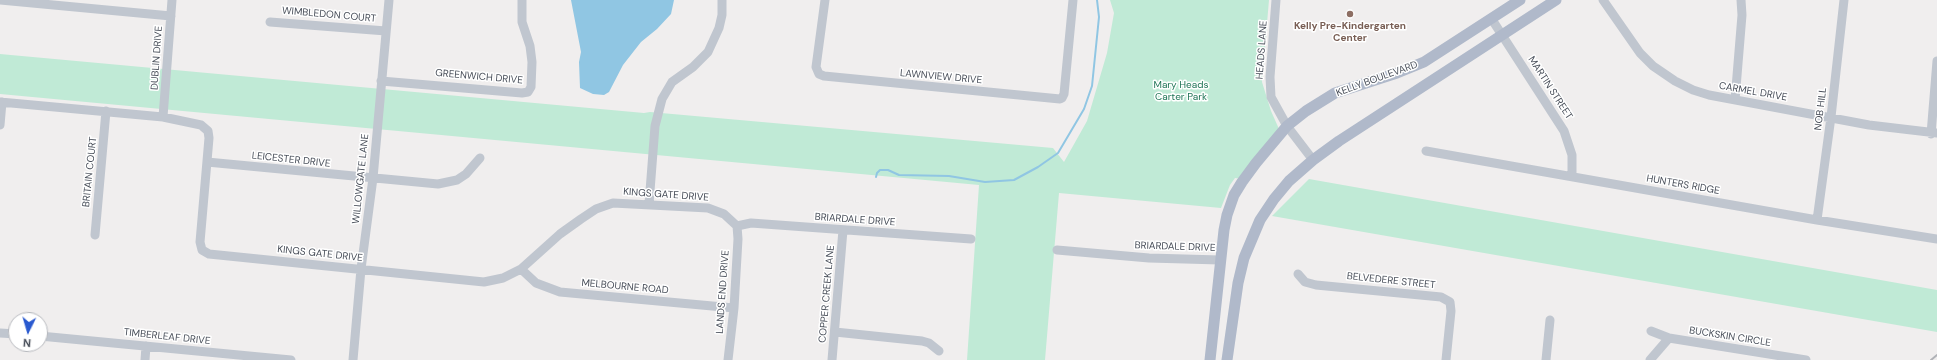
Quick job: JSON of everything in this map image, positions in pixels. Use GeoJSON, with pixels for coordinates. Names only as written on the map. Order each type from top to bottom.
{"type":"FeatureCollection","features":[{"type":"Feature","properties":{"kind":"main road","name":"KELLY BOULEVARD"},"geometry":{"type":"LineString","coordinates":[[1210,360],[1224,230],[1234,195],[1256,163],[1287,126],[1306,111],[1335,93],[1397,74],[1424,62],[1520,0]]}},
{"type":"Feature","properties":{"kind":"main road"},"geometry":{"type":"LineString","coordinates":[[1227,360],[1238,283],[1244,258],[1252,237],[1274,198],[1289,181],[1313,160],[1382,112],[1556,0]]}},
{"type":"Feature","properties":{"kind":"street"},"geometry":{"type":"LineString","coordinates":[[0,0],[73,4],[171,16]]}},
{"type":"Feature","properties":{"kind":"street","name":"DUBLIN DRIVE"},"geometry":{"type":"LineString","coordinates":[[163,117],[172,0]]}},
{"type":"Feature","properties":{"kind":"street","name":"WILLOWGATE LANE"},"geometry":{"type":"LineString","coordinates":[[353,360],[361,269],[373,178],[389,0]]}},
{"type":"Feature","properties":{"kind":"street","name":"GREENWICH DRIVE"},"geometry":{"type":"LineString","coordinates":[[381,81],[522,93],[528,92],[531,87],[532,62],[530,46],[522,22],[522,0]]}},
{"type":"Feature","properties":{"kind":"street"},"geometry":{"type":"LineString","coordinates":[[649,204],[654,126],[662,99],[672,82],[693,67],[708,52],[722,15],[722,0]]}},
{"type":"Feature","properties":{"kind":"street","name":"LAWNVIEW DRIVE"},"geometry":{"type":"LineString","coordinates":[[825,0],[816,67],[819,74],[824,76],[1062,98],[1064,94],[1073,0]]}},
{"type":"Feature","properties":{"kind":"street","name":"HEADS LANE"},"geometry":{"type":"LineString","coordinates":[[1276,0],[1270,77],[1271,97],[1287,126],[1313,160]]}},
{"type":"Feature","properties":{"kind":"street","name":"CARMEL DRIVE"},"geometry":{"type":"LineString","coordinates":[[1602,0],[1640,53],[1653,66],[1675,81],[1693,90],[1735,100],[1934,134]]}},
{"type":"Feature","properties":{"kind":"street"},"geometry":{"type":"LineString","coordinates":[[1735,100],[1742,15],[1741,0]]}},
{"type":"Feature","properties":{"kind":"street","name":"NOB HILL"},"geometry":{"type":"LineString","coordinates":[[1817,220],[1831,117],[1844,0]]}},
{"type":"Feature","properties":{"kind":"street","name":"MARTIN STREET"},"geometry":{"type":"LineString","coordinates":[[1491,18],[1564,131],[1572,155],[1572,176]]}},
{"type":"Feature","properties":{"kind":"street","name":"WIMBLEDON COURT"},"geometry":{"type":"LineString","coordinates":[[270,22],[386,31]]}},
{"type":"Feature","properties":{"kind":"street"},"geometry":{"type":"LineString","coordinates":[[1934,134],[1937,61]]}},
{"type":"Feature","properties":{"kind":"street"},"geometry":{"type":"LineString","coordinates":[[0,125],[1,102]]}},
{"type":"Feature","properties":{"kind":"street","name":"KINGS GATE DRIVE"},"geometry":{"type":"LineString","coordinates":[[1,102],[163,117],[201,125],[208,131],[209,138],[200,242],[202,250],[209,254],[484,282],[502,278],[521,269],[560,234],[596,209],[613,203],[708,208],[724,214],[737,226]]}},
{"type":"Feature","properties":{"kind":"street","name":"BRITAIN COURT"},"geometry":{"type":"LineString","coordinates":[[95,235],[106,111]]}},
{"type":"Feature","properties":{"kind":"street","name":"HUNTERS RIDGE"},"geometry":{"type":"LineString","coordinates":[[1426,151],[1817,220],[1937,239]]}},
{"type":"Feature","properties":{"kind":"street","name":"LEICESTER DRIVE"},"geometry":{"type":"LineString","coordinates":[[207,162],[438,184],[451,182],[466,174],[480,158]]}},
{"type":"Feature","properties":{"kind":"street","name":"BRIARDALE DRIVE"},"geometry":{"type":"LineString","coordinates":[[737,226],[751,223],[972,239]]}},
{"type":"Feature","properties":{"kind":"street","name":"LANDS END DRIVE"},"geometry":{"type":"LineString","coordinates":[[728,360],[734,308],[738,239],[737,226]]}},
{"type":"Feature","properties":{"kind":"street","name":"COPPER CREEK LANE"},"geometry":{"type":"LineString","coordinates":[[832,360],[843,230]]}},
{"type":"Feature","properties":{"kind":"street","name":"BRIARDALE DRIVE"},"geometry":{"type":"LineString","coordinates":[[1057,250],[1150,258],[1220,260]]}},
{"type":"Feature","properties":{"kind":"street","name":"MELBOURNE ROAD"},"geometry":{"type":"LineString","coordinates":[[521,269],[536,283],[560,292],[734,308]]}},
{"type":"Feature","properties":{"kind":"street","name":"BELVEDERE STREET"},"geometry":{"type":"LineString","coordinates":[[1298,274],[1305,282],[1316,285],[1441,297],[1450,302],[1451,311],[1446,360]]}},
{"type":"Feature","properties":{"kind":"street"},"geometry":{"type":"LineString","coordinates":[[1546,360],[1550,320]]}},
{"type":"Feature","properties":{"kind":"street","name":"BUCKSKIN CIRCLE"},"geometry":{"type":"LineString","coordinates":[[1650,331],[1669,338],[1766,357],[1806,360]]}},
{"type":"Feature","properties":{"kind":"street"},"geometry":{"type":"LineString","coordinates":[[835,332],[922,341],[929,343],[939,351]]}},
{"type":"Feature","properties":{"kind":"street","name":"TIMBERLEAF DRIVE"},"geometry":{"type":"LineString","coordinates":[[48,337],[249,358],[291,360]]}},
{"type":"Feature","properties":{"kind":"street"},"geometry":{"type":"LineString","coordinates":[[1650,360],[1669,338]]}},
{"type":"Feature","properties":{"kind":"street"},"geometry":{"type":"LineString","coordinates":[[145,360],[146,346]]}},
{"type":"Feature","properties":{"kind":"green space","name":"Mary Heads Carter Park"},"geometry":{"type":"Polygon","coordinates":[[[1110,0],[1269,0],[1262,82],[1271,111],[1279,129],[1242,179],[1235,178],[1230,185],[1221,208],[1059,193],[1045,360],[967,360],[979,185],[0,94],[0,54],[644,113],[650,112],[1053,148],[1064,162],[1087,121],[1107,53],[1114,13],[1110,0]]]}},
{"type":"Feature","properties":{"kind":"green space"},"geometry":{"type":"Polygon","coordinates":[[[1309,179],[1937,290],[1937,332],[1272,216],[1309,179]]]}},
{"type":"Feature","properties":{"kind":"water"},"geometry":{"type":"Polygon","coordinates":[[[571,0],[674,0],[671,14],[657,29],[641,42],[623,65],[609,92],[604,95],[593,94],[580,88],[579,62],[581,52],[571,0]]]}},
{"type":"Feature","properties":{"kind":"waterway"},"geometry":{"type":"LineString","coordinates":[[876,177],[880,170],[888,170],[899,175],[949,176],[985,182],[1014,180],[1038,167],[1058,153],[1084,109],[1092,86],[1099,17],[1097,0]]}},
{"type":"Feature","properties":{"kind":"railway"},"geometry":{"type":"LineString","coordinates":[[1931,360],[1937,355]]}},
{"type":"Feature","properties":{"kind":"place","name":"Kelly Pre-Kindergarten Center"},"geometry":{"type":"Point","coordinates":[1350,14]}}]}
